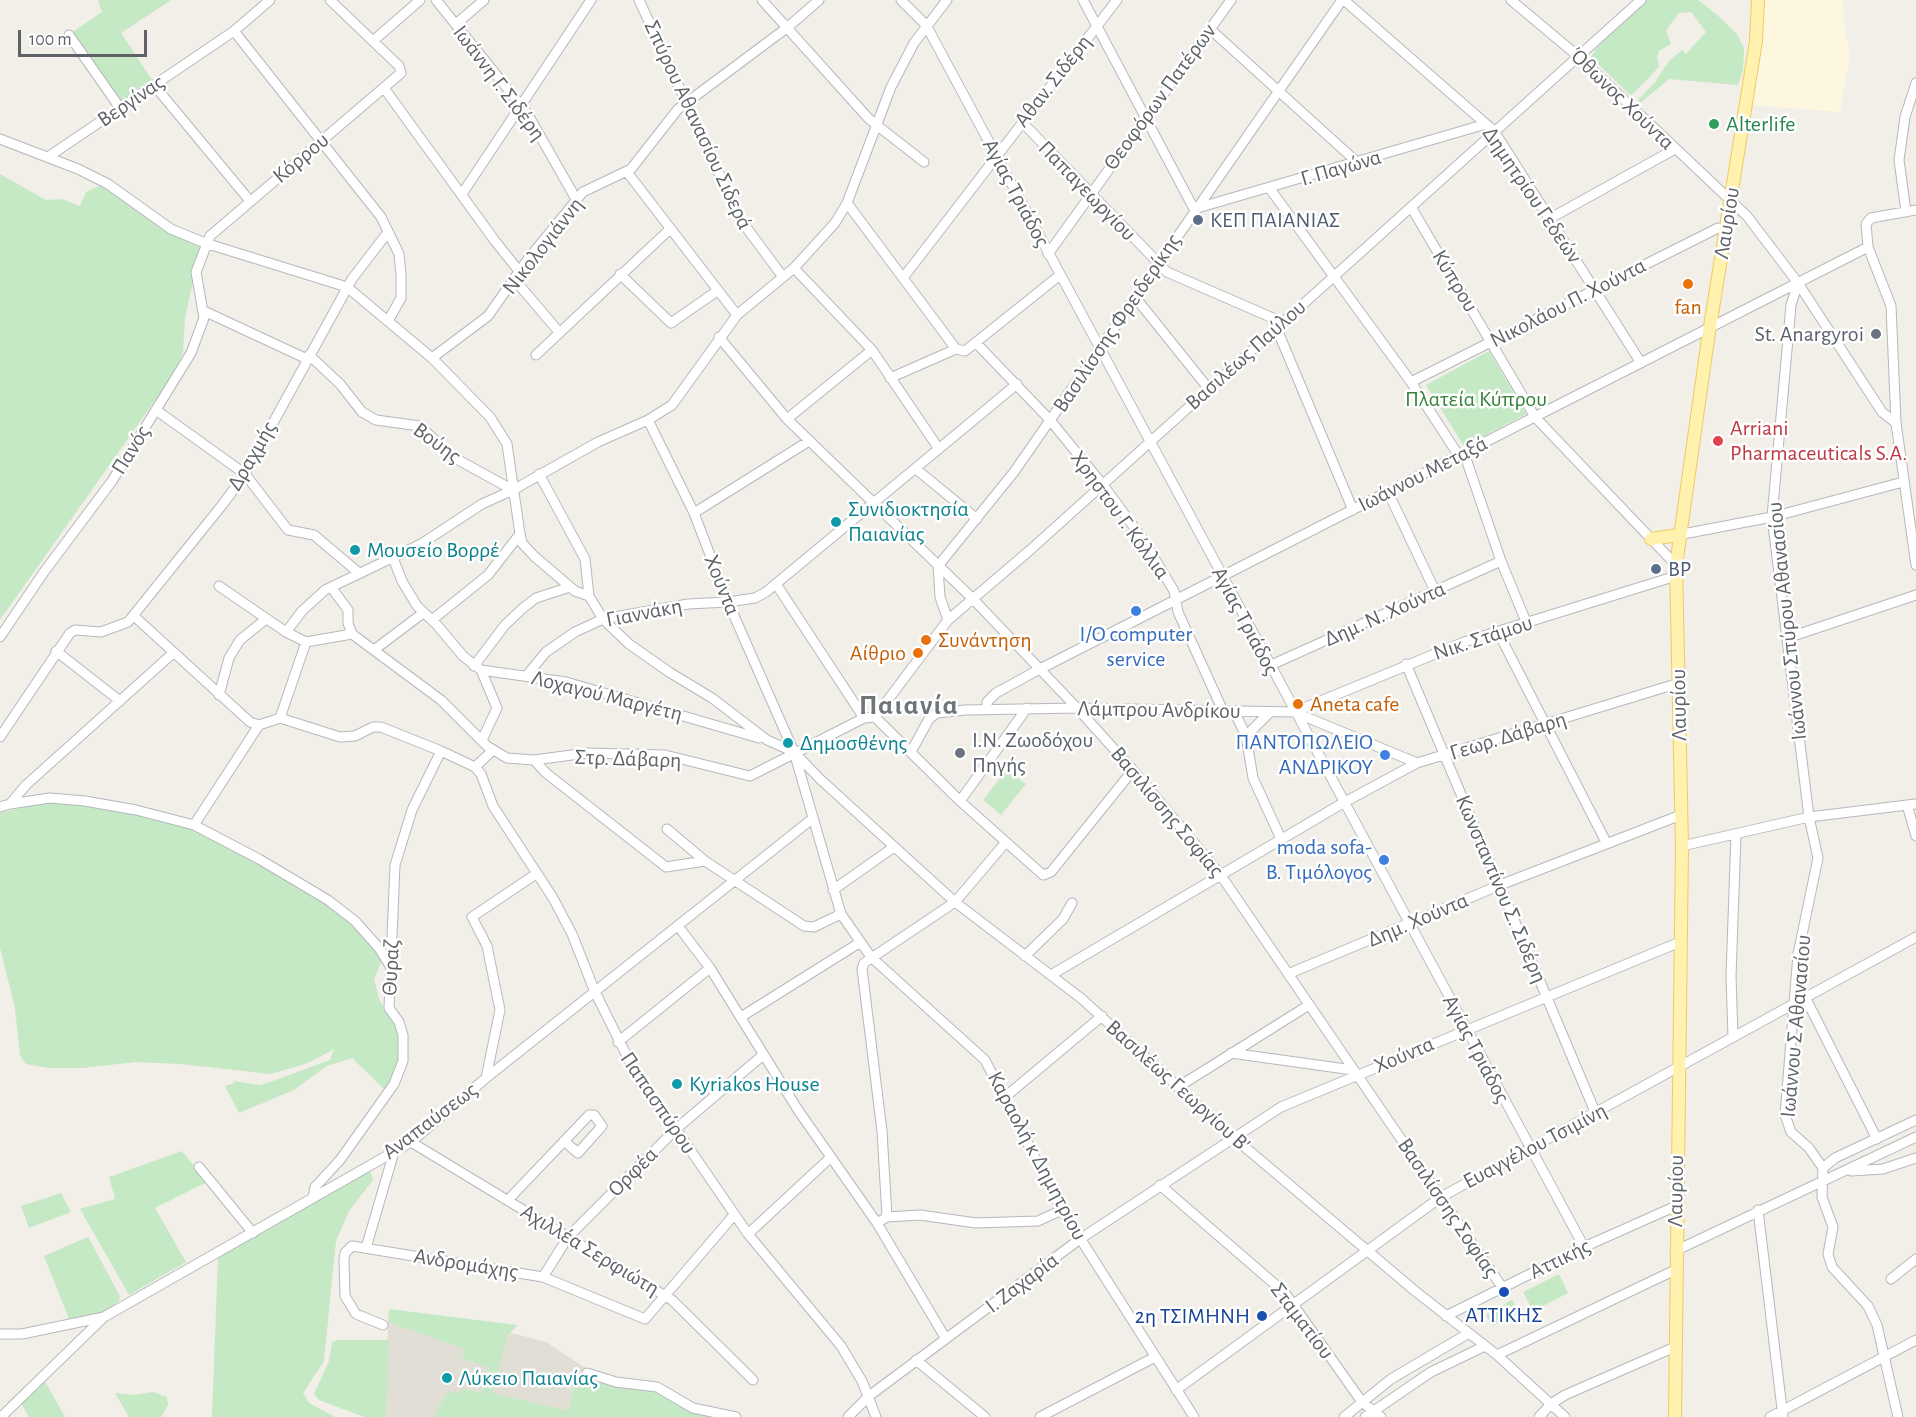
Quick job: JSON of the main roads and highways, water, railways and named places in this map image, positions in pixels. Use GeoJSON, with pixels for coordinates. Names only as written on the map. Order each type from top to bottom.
{"type":"FeatureCollection","features":[{"type":"Feature","properties":{"kind":"main road","name":"Λαυρίου"},"geometry":{"type":"LineString","coordinates":[[1675,1417],[1675,1251],[1682,846],[1676,571],[1678,535],[1756,41],[1758,0]]}},
{"type":"Feature","properties":{"kind":"main road"},"geometry":{"type":"LineString","coordinates":[[1651,539],[1678,535]]}},
{"type":"Feature","properties":{"kind":"place","name":"Alterlife"},"geometry":{"type":"Point","coordinates":[1714,124]}},
{"type":"Feature","properties":{"kind":"place","name":"ΚΕΠ ΠΑΙΑΝΙΑΣ"},"geometry":{"type":"Point","coordinates":[1198,220]}},
{"type":"Feature","properties":{"kind":"place","name":"fan"},"geometry":{"type":"Point","coordinates":[1688,284]}},
{"type":"Feature","properties":{"kind":"place","name":"St. Anargyroi"},"geometry":{"type":"Point","coordinates":[1876,334]}},
{"type":"Feature","properties":{"kind":"place","name":"Arriani Pharmaceuticals S.A."},"geometry":{"type":"Point","coordinates":[1718,441]}},
{"type":"Feature","properties":{"kind":"place","name":"Συνιδιοκτησία Παιανίας"},"geometry":{"type":"Point","coordinates":[836,522]}},
{"type":"Feature","properties":{"kind":"place","name":"Μουσείο Βορρέ"},"geometry":{"type":"Point","coordinates":[355,550]}},
{"type":"Feature","properties":{"kind":"place","name":"BP"},"geometry":{"type":"Point","coordinates":[1656,569]}},
{"type":"Feature","properties":{"kind":"place","name":"I/O computer service"},"geometry":{"type":"Point","coordinates":[1136,611]}},
{"type":"Feature","properties":{"kind":"place","name":"Συνάντηση"},"geometry":{"type":"Point","coordinates":[926,640]}},
{"type":"Feature","properties":{"kind":"place","name":"Αίθριο"},"geometry":{"type":"Point","coordinates":[918,653]}},
{"type":"Feature","properties":{"kind":"place","name":"Aneta cafe"},"geometry":{"type":"Point","coordinates":[1298,704]}},
{"type":"Feature","properties":{"kind":"place","name":"Δημοσθένης"},"geometry":{"type":"Point","coordinates":[788,743]}},
{"type":"Feature","properties":{"kind":"place","name":"Ι.Ν. Ζωοδόχου Πηγής"},"geometry":{"type":"Point","coordinates":[960,753]}},
{"type":"Feature","properties":{"kind":"place","name":"ΠΑΝΤΟΠΩΛΕΙΟ ΑΝΔΡΙΚΟΥ"},"geometry":{"type":"Point","coordinates":[1385,755]}},
{"type":"Feature","properties":{"kind":"place","name":"moda sofa- Β. Τιμόλογος"},"geometry":{"type":"Point","coordinates":[1384,860]}},
{"type":"Feature","properties":{"kind":"place","name":"Kyriakos House"},"geometry":{"type":"Point","coordinates":[677,1084]}},
{"type":"Feature","properties":{"kind":"place","name":"ΑΤΤΙΚΗΣ"},"geometry":{"type":"Point","coordinates":[1504,1292]}},
{"type":"Feature","properties":{"kind":"place","name":"2η ΤΣΙΜΗΝΗ"},"geometry":{"type":"Point","coordinates":[1262,1316]}},
{"type":"Feature","properties":{"kind":"place","name":"Λύκειο Παιανίας"},"geometry":{"type":"Point","coordinates":[447,1378]}},
{"type":"Feature","properties":{"kind":"district","name":"Παιανία"},"geometry":{"type":"Point","coordinates":[909,706]}},
{"type":"Feature","properties":{"kind":"park label","name":"Πλατεία Κύπρου"},"geometry":{"type":"Point","coordinates":[1476,399]}}]}
